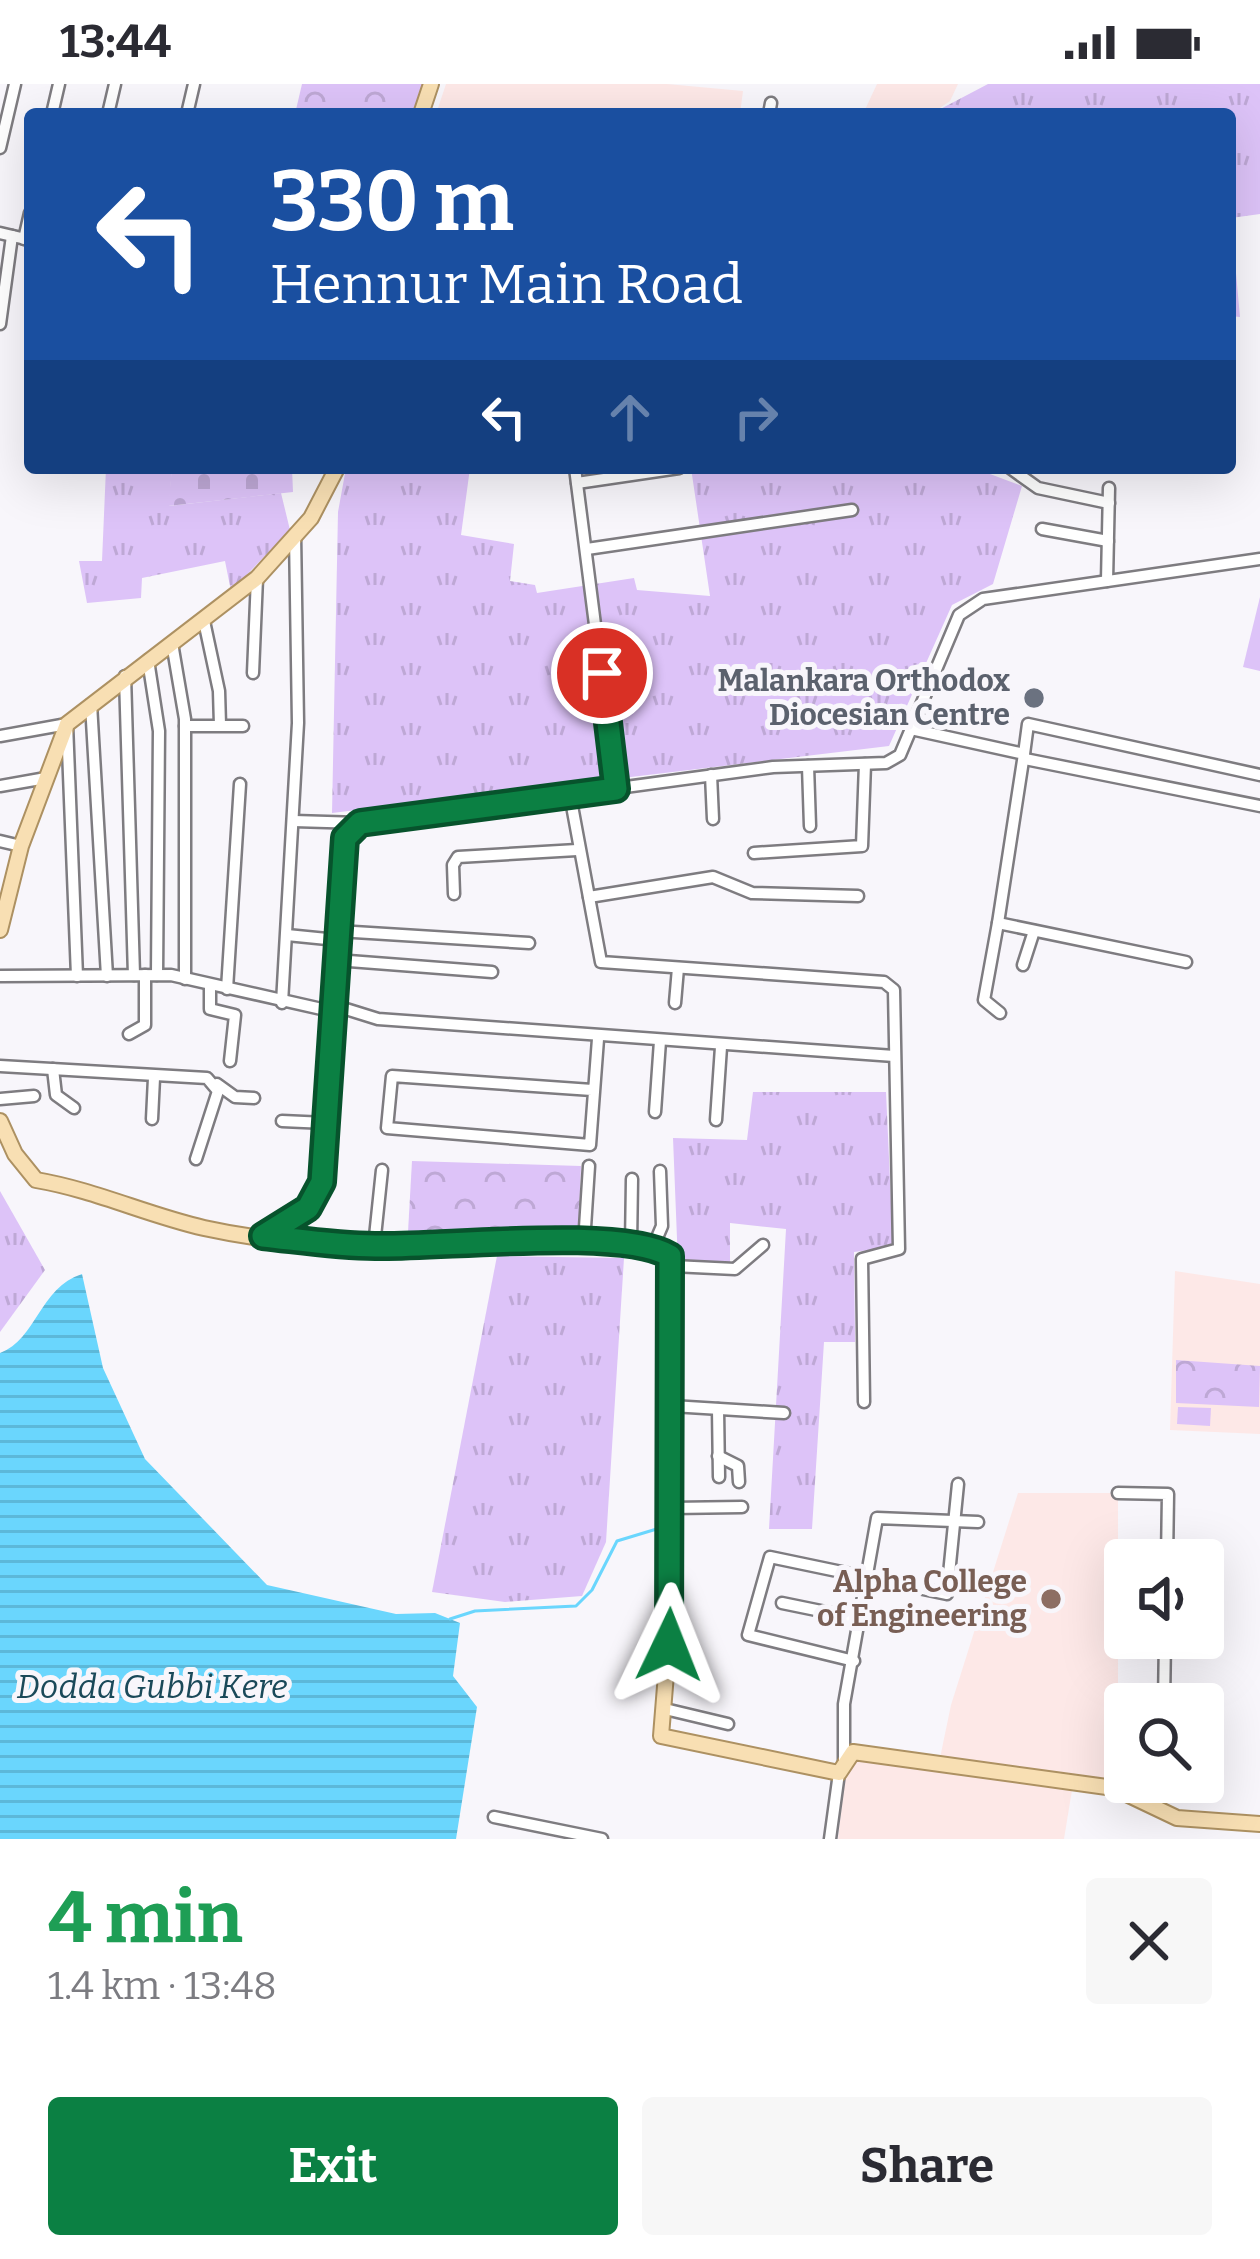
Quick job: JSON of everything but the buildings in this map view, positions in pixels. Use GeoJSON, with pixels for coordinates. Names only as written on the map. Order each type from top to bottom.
{"type":"FeatureCollection","features":[{"type":"Feature","properties":{"kind":"main road"},"geometry":{"type":"LineString","coordinates":[[0,930],[22,846],[67,724],[256,578],[311,518],[335,474]]}},
{"type":"Feature","properties":{"kind":"main road"},"geometry":{"type":"LineString","coordinates":[[0,1121],[15,1154],[37,1180],[91,1189],[203,1228],[374,1246],[494,1240],[631,1245],[653,1247],[670,1256],[674,1266],[672,1508],[662,1736],[842,1769],[853,1751],[1104,1787]]}},
{"type":"Feature","properties":{"kind":"main road"},"geometry":{"type":"LineString","coordinates":[[1146,1803],[1177,1818],[1260,1824]]}},
{"type":"Feature","properties":{"kind":"street"},"geometry":{"type":"LineString","coordinates":[[0,148],[15,84]]}},
{"type":"Feature","properties":{"kind":"street"},"geometry":{"type":"LineString","coordinates":[[0,324],[17,237]]}},
{"type":"Feature","properties":{"kind":"street"},"geometry":{"type":"LineString","coordinates":[[576,474],[616,789]]}},
{"type":"Feature","properties":{"kind":"street"},"geometry":{"type":"LineString","coordinates":[[577,483],[638,474]]}},
{"type":"Feature","properties":{"kind":"street"},"geometry":{"type":"LineString","coordinates":[[1018,474],[1038,488],[1109,502]]}},
{"type":"Feature","properties":{"kind":"street"},"geometry":{"type":"LineString","coordinates":[[1107,581],[1109,488]]}},
{"type":"Feature","properties":{"kind":"street"},"geometry":{"type":"LineString","coordinates":[[587,549],[852,511]]}},
{"type":"Feature","properties":{"kind":"street"},"geometry":{"type":"LineString","coordinates":[[1042,529],[1108,541]]}},
{"type":"Feature","properties":{"kind":"street"},"geometry":{"type":"LineString","coordinates":[[282,1003],[294,821],[296,534]]}},
{"type":"Feature","properties":{"kind":"street"},"geometry":{"type":"LineString","coordinates":[[294,821],[360,823],[712,775],[886,763],[900,754],[959,615],[983,599],[1260,560]]}},
{"type":"Feature","properties":{"kind":"street"},"geometry":{"type":"LineString","coordinates":[[253,673],[256,578]]}},
{"type":"Feature","properties":{"kind":"street"},"geometry":{"type":"LineString","coordinates":[[204,621],[219,691],[220,725]]}},
{"type":"Feature","properties":{"kind":"street"},"geometry":{"type":"LineString","coordinates":[[172,643],[185,726],[185,979]]}},
{"type":"Feature","properties":{"kind":"street"},"geometry":{"type":"LineString","coordinates":[[129,1034],[145,1025],[159,731],[148,661]]}},
{"type":"Feature","properties":{"kind":"street"},"geometry":{"type":"LineString","coordinates":[[125,676],[145,975]]}},
{"type":"Feature","properties":{"kind":"street"},"geometry":{"type":"LineString","coordinates":[[91,704],[107,976]]}},
{"type":"Feature","properties":{"kind":"street"},"geometry":{"type":"LineString","coordinates":[[0,736],[67,724],[77,976]]}},
{"type":"Feature","properties":{"kind":"street"},"geometry":{"type":"LineString","coordinates":[[1000,1013],[984,1000],[1028,724],[1260,775]]}},
{"type":"Feature","properties":{"kind":"street"},"geometry":{"type":"LineString","coordinates":[[185,726],[243,726]]}},
{"type":"Feature","properties":{"kind":"street"},"geometry":{"type":"LineString","coordinates":[[911,729],[1260,806]]}},
{"type":"Feature","properties":{"kind":"street"},"geometry":{"type":"LineString","coordinates":[[754,853],[862,846],[865,764]]}},
{"type":"Feature","properties":{"kind":"street"},"geometry":{"type":"LineString","coordinates":[[808,766],[810,826]]}},
{"type":"Feature","properties":{"kind":"street"},"geometry":{"type":"LineString","coordinates":[[712,775],[713,819]]}},
{"type":"Feature","properties":{"kind":"street"},"geometry":{"type":"LineString","coordinates":[[0,786],[46,778]]}},
{"type":"Feature","properties":{"kind":"street"},"geometry":{"type":"LineString","coordinates":[[227,989],[240,784]]}},
{"type":"Feature","properties":{"kind":"street"},"geometry":{"type":"LineString","coordinates":[[570,795],[601,962],[890,984],[899,1249],[862,1259],[864,1402]]}},
{"type":"Feature","properties":{"kind":"street"},"geometry":{"type":"LineString","coordinates":[[263,1236],[314,1202],[322,1182],[345,838],[360,823]]}},
{"type":"Feature","properties":{"kind":"street"},"geometry":{"type":"LineString","coordinates":[[0,841],[22,846]]}},
{"type":"Feature","properties":{"kind":"street"},"geometry":{"type":"LineString","coordinates":[[454,894],[453,866],[458,856],[577,850]]}},
{"type":"Feature","properties":{"kind":"street"},"geometry":{"type":"LineString","coordinates":[[589,897],[713,878],[752,893],[858,896]]}},
{"type":"Feature","properties":{"kind":"street"},"geometry":{"type":"LineString","coordinates":[[998,923],[1186,962]]}},
{"type":"Feature","properties":{"kind":"street"},"geometry":{"type":"LineString","coordinates":[[1023,965],[1034,931]]}},
{"type":"Feature","properties":{"kind":"street"},"geometry":{"type":"LineString","coordinates":[[287,935],[529,944]]}},
{"type":"Feature","properties":{"kind":"street"},"geometry":{"type":"LineString","coordinates":[[336,960],[492,972]]}},
{"type":"Feature","properties":{"kind":"street"},"geometry":{"type":"LineString","coordinates":[[675,1004],[678,968]]}},
{"type":"Feature","properties":{"kind":"street"},"geometry":{"type":"LineString","coordinates":[[0,976],[145,975],[185,979],[282,1003],[326,1010],[332,1005]]}},
{"type":"Feature","properties":{"kind":"street"},"geometry":{"type":"LineString","coordinates":[[210,985],[210,1009],[235,1015],[230,1061]]}},
{"type":"Feature","properties":{"kind":"street"},"geometry":{"type":"LineString","coordinates":[[332,1005],[379,1019],[598,1039],[894,1056]]}},
{"type":"Feature","properties":{"kind":"street"},"geometry":{"type":"LineString","coordinates":[[592,1090],[392,1076],[387,1129],[590,1145],[598,1039]]}},
{"type":"Feature","properties":{"kind":"street"},"geometry":{"type":"LineString","coordinates":[[655,1112],[661,1041]]}},
{"type":"Feature","properties":{"kind":"street"},"geometry":{"type":"LineString","coordinates":[[716,1120],[721,1047]]}},
{"type":"Feature","properties":{"kind":"street"},"geometry":{"type":"LineString","coordinates":[[0,1066],[154,1078],[187,1076],[217,1084],[235,1097],[254,1098]]}},
{"type":"Feature","properties":{"kind":"street"},"geometry":{"type":"LineString","coordinates":[[53,1069],[56,1095],[74,1108]]}},
{"type":"Feature","properties":{"kind":"street"},"geometry":{"type":"LineString","coordinates":[[152,1119],[154,1078]]}},
{"type":"Feature","properties":{"kind":"street"},"geometry":{"type":"LineString","coordinates":[[196,1159],[217,1084]]}},
{"type":"Feature","properties":{"kind":"street"},"geometry":{"type":"LineString","coordinates":[[0,1099],[34,1096]]}},
{"type":"Feature","properties":{"kind":"street"},"geometry":{"type":"LineString","coordinates":[[282,1120],[326,1123]]}},
{"type":"Feature","properties":{"kind":"street"},"geometry":{"type":"LineString","coordinates":[[584,1243],[589,1166]]}},
{"type":"Feature","properties":{"kind":"street"},"geometry":{"type":"LineString","coordinates":[[374,1246],[382,1170]]}},
{"type":"Feature","properties":{"kind":"street"},"geometry":{"type":"LineString","coordinates":[[653,1247],[662,1226],[660,1171]]}},
{"type":"Feature","properties":{"kind":"street"},"geometry":{"type":"LineString","coordinates":[[631,1245],[632,1179]]}},
{"type":"Feature","properties":{"kind":"street"},"geometry":{"type":"LineString","coordinates":[[674,1266],[735,1269],[763,1245]]}},
{"type":"Feature","properties":{"kind":"street"},"geometry":{"type":"LineString","coordinates":[[672,1406],[784,1413]]}},
{"type":"Feature","properties":{"kind":"street"},"geometry":{"type":"LineString","coordinates":[[718,1409],[719,1477]]}},
{"type":"Feature","properties":{"kind":"street"},"geometry":{"type":"LineString","coordinates":[[718,1456],[738,1466],[739,1482]]}},
{"type":"Feature","properties":{"kind":"street"},"geometry":{"type":"LineString","coordinates":[[854,1661],[748,1635],[770,1557],[946,1594],[958,1484]]}},
{"type":"Feature","properties":{"kind":"street"},"geometry":{"type":"LineString","coordinates":[[1118,1493],[1168,1493],[1167,1539]]}},
{"type":"Feature","properties":{"kind":"street"},"geometry":{"type":"LineString","coordinates":[[672,1508],[742,1507]]}},
{"type":"Feature","properties":{"kind":"street"},"geometry":{"type":"LineString","coordinates":[[830,1839],[842,1769],[844,1704],[877,1518],[978,1522]]}},
{"type":"Feature","properties":{"kind":"street"},"geometry":{"type":"LineString","coordinates":[[782,1603],[860,1619]]}},
{"type":"Feature","properties":{"kind":"street"},"geometry":{"type":"LineString","coordinates":[[664,1709],[728,1724]]}},
{"type":"Feature","properties":{"kind":"street"},"geometry":{"type":"LineString","coordinates":[[494,1817],[602,1839]]}},
{"type":"Feature","properties":{"kind":"shaded area"},"geometry":{"type":"Polygon","coordinates":[[[446,84],[667,84],[743,91],[741,108],[438,108],[446,84]]]}},
{"type":"Feature","properties":{"kind":"shaded area"},"geometry":{"type":"Polygon","coordinates":[[[877,84],[958,84],[950,101],[940,108],[866,108],[877,84]]]}},
{"type":"Feature","properties":{"kind":"shaded area"},"geometry":{"type":"Polygon","coordinates":[[[1175,1271],[1260,1284],[1260,1434],[1170,1430],[1175,1271]]]}},
{"type":"Feature","properties":{"kind":"shaded area","name":"Alpha College of Engineering"},"geometry":{"type":"Polygon","coordinates":[[[1018,1493],[1118,1493],[1118,1539],[1104,1539],[1104,1659],[1118,1659],[1118,1683],[1104,1683],[1104,1783],[940,1758],[951,1705],[1018,1493]]]}},
{"type":"Feature","properties":{"kind":"shaded area"},"geometry":{"type":"Polygon","coordinates":[[[857,1757],[1072,1790],[1064,1839],[838,1839],[845,1778],[857,1757]]]}},
{"type":"Feature","properties":{"kind":"green space"},"geometry":{"type":"Polygon","coordinates":[[[302,84],[428,84],[419,108],[296,108],[302,84]]]}},
{"type":"Feature","properties":{"kind":"green space"},"geometry":{"type":"Polygon","coordinates":[[[988,84],[1260,84],[1260,214],[1236,217],[1236,108],[942,108],[988,84]]]}},
{"type":"Feature","properties":{"kind":"green space"},"geometry":{"type":"Polygon","coordinates":[[[106,474],[172,474],[169,506],[281,493],[290,530],[231,591],[225,561],[142,578],[141,598],[87,603],[79,561],[102,561],[106,474]]]}},
{"type":"Feature","properties":{"kind":"green space"},"geometry":{"type":"Polygon","coordinates":[[[171,474],[292,474],[293,492],[168,506],[171,474]]]}},
{"type":"Feature","properties":{"kind":"green space"},"geometry":{"type":"Polygon","coordinates":[[[345,474],[469,474],[461,535],[514,544],[510,581],[535,585],[537,593],[634,578],[637,590],[710,596],[692,474],[990,474],[1022,486],[993,584],[952,605],[889,746],[332,813],[338,512],[345,474]]]}},
{"type":"Feature","properties":{"kind":"green space"},"geometry":{"type":"Polygon","coordinates":[[[1260,597],[1260,671],[1243,667],[1260,597]]]}},
{"type":"Feature","properties":{"kind":"green space"},"geometry":{"type":"Polygon","coordinates":[[[753,1092],[886,1092],[893,1247],[854,1252],[855,1342],[824,1342],[812,1529],[769,1529],[786,1229],[730,1223],[730,1265],[678,1264],[673,1138],[747,1140],[753,1092]]]}},
{"type":"Feature","properties":{"kind":"green space"},"geometry":{"type":"Polygon","coordinates":[[[412,1161],[581,1166],[578,1239],[408,1232],[412,1161]]]}},
{"type":"Feature","properties":{"kind":"green space"},"geometry":{"type":"Polygon","coordinates":[[[0,1191],[45,1270],[0,1332],[0,1191]]]}},
{"type":"Feature","properties":{"kind":"green space"},"geometry":{"type":"Polygon","coordinates":[[[497,1256],[624,1258],[606,1542],[582,1596],[505,1602],[432,1592],[497,1256]]]}},
{"type":"Feature","properties":{"kind":"green space"},"geometry":{"type":"Polygon","coordinates":[[[1176,1360],[1260,1366],[1259,1407],[1176,1403],[1176,1360]]]}},
{"type":"Feature","properties":{"kind":"green space"},"geometry":{"type":"Polygon","coordinates":[[[1178,1407],[1211,1408],[1210,1426],[1177,1424],[1178,1407]]]}},
{"type":"Feature","properties":{"kind":"water","name":"Dodda Gubbi Kere"},"geometry":{"type":"Polygon","coordinates":[[[82,1274],[103,1368],[145,1459],[267,1585],[396,1614],[435,1613],[460,1623],[453,1676],[477,1707],[456,1839],[0,1839],[0,1353],[22,1337],[56,1290],[82,1274]]]}},
{"type":"Feature","properties":{"kind":"waterway"},"geometry":{"type":"LineString","coordinates":[[450,1619],[475,1611],[576,1606],[592,1590],[617,1541],[660,1528]]}},
{"type":"Feature","properties":{"kind":"place","name":"Malankara Orthodox Diocesian Centre"},"geometry":{"type":"Point","coordinates":[1034,698]}},
{"type":"Feature","properties":{"kind":"place","name":"Alpha College of Engineering"},"geometry":{"type":"Point","coordinates":[1051,1599]}},
{"type":"Feature","properties":{"kind":"route"},"geometry":{"type":"LineString","coordinates":[[602,673],[616,789],[360,823],[345,838],[322,1182],[308,1208],[263,1236],[374,1246],[494,1240],[631,1245],[653,1247],[670,1256],[674,1266],[669,1645]]}}]}
